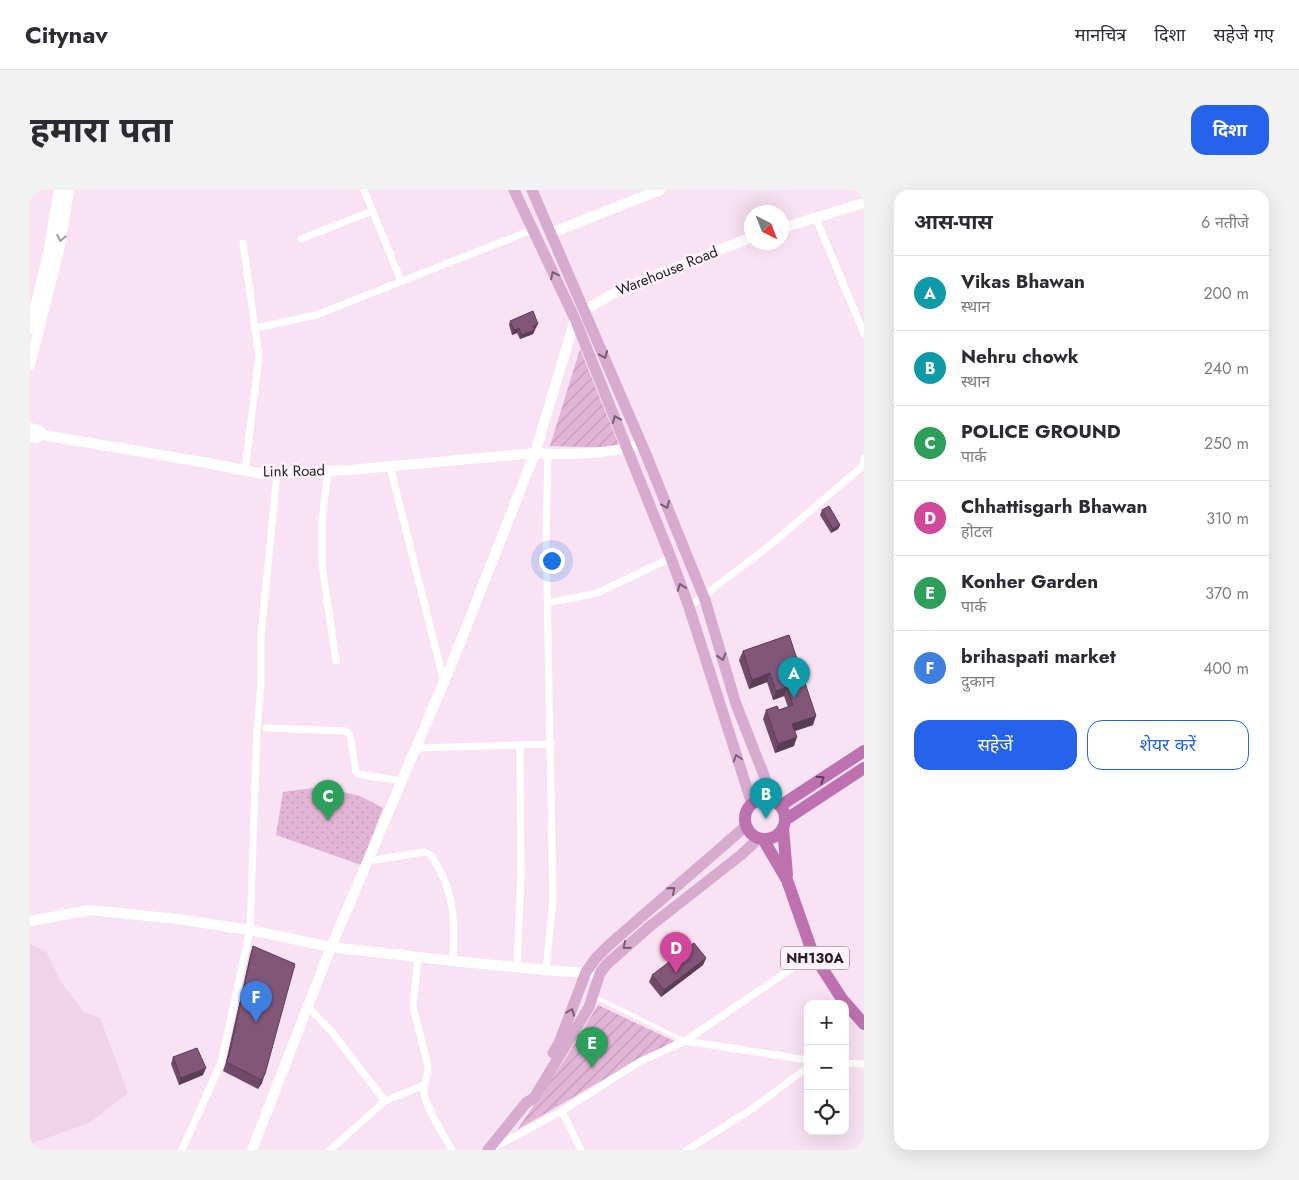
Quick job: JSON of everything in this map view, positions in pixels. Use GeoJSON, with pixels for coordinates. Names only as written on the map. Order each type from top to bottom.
{"type":"FeatureCollection","features":[{"type":"Feature","properties":{"kind":"highway"},"geometry":{"type":"LineString","coordinates":[[746,826],[747,810],[752,804],[759,800],[766,800],[777,804],[864,751]]}},
{"type":"Feature","properties":{"kind":"highway"},"geometry":{"type":"LineString","coordinates":[[761,839],[772,838],[779,834],[784,824],[864,768]]}},
{"type":"Feature","properties":{"kind":"highway","name":"NH130A"},"geometry":{"type":"LineString","coordinates":[[777,804],[784,812],[787,880]]}},
{"type":"Feature","properties":{"kind":"highway","name":"NH130A"},"geometry":{"type":"LineString","coordinates":[[746,826],[751,834],[761,839],[787,880],[813,954],[842,998],[864,1024]]}},
{"type":"Feature","properties":{"kind":"main road"},"geometry":{"type":"LineString","coordinates":[[514,190],[575,319],[671,558],[689,607],[752,804]]}},
{"type":"Feature","properties":{"kind":"main road"},"geometry":{"type":"LineString","coordinates":[[532,190],[585,310],[704,597],[736,704],[777,804]]}},
{"type":"Feature","properties":{"kind":"main road"},"geometry":{"type":"LineString","coordinates":[[488,1150],[526,1102],[527,1097],[559,1043],[586,972],[596,958],[746,826]]}},
{"type":"Feature","properties":{"kind":"main road"},"geometry":{"type":"LineString","coordinates":[[526,1102],[534,1098],[572,1037],[589,1006],[600,973],[607,964],[642,933],[761,839]]}},
{"type":"Feature","properties":{"kind":"street"},"geometry":{"type":"LineString","coordinates":[[30,328],[48,254],[59,190]]}},
{"type":"Feature","properties":{"kind":"street"},"geometry":{"type":"LineString","coordinates":[[30,365],[56,259],[69,190]]}},
{"type":"Feature","properties":{"kind":"street"},"geometry":{"type":"LineString","coordinates":[[364,190],[401,281]]}},
{"type":"Feature","properties":{"kind":"street"},"geometry":{"type":"LineString","coordinates":[[550,233],[660,190]]}},
{"type":"Feature","properties":{"kind":"street"},"geometry":{"type":"LineString","coordinates":[[789,226],[864,203]]}},
{"type":"Feature","properties":{"kind":"street"},"geometry":{"type":"LineString","coordinates":[[301,239],[372,211]]}},
{"type":"Feature","properties":{"kind":"street"},"geometry":{"type":"LineString","coordinates":[[816,218],[864,334]]}},
{"type":"Feature","properties":{"kind":"street"},"geometry":{"type":"LineString","coordinates":[[256,328],[316,315],[532,230]]}},
{"type":"Feature","properties":{"kind":"street","name":"Warehouse Road"},"geometry":{"type":"LineString","coordinates":[[575,319],[585,310],[622,289],[744,240]]}},
{"type":"Feature","properties":{"kind":"street"},"geometry":{"type":"LineString","coordinates":[[244,243],[259,356],[245,470]]}},
{"type":"Feature","properties":{"kind":"street"},"geometry":{"type":"LineString","coordinates":[[252,1150],[331,947],[444,682],[535,453],[575,319]]}},
{"type":"Feature","properties":{"kind":"street","name":"Link Road"},"geometry":{"type":"LineString","coordinates":[[30,428],[39,430],[43,435]]}},
{"type":"Feature","properties":{"kind":"street","name":"Link Road"},"geometry":{"type":"LineString","coordinates":[[30,437],[36,438],[43,435],[263,474],[328,471],[535,453],[554,455],[626,445],[640,441]]}},
{"type":"Feature","properties":{"kind":"street"},"geometry":{"type":"LineString","coordinates":[[546,970],[553,900],[546,534],[548,454]]}},
{"type":"Feature","properties":{"kind":"street"},"geometry":{"type":"LineString","coordinates":[[689,607],[769,546],[864,466],[864,458]]}},
{"type":"Feature","properties":{"kind":"street"},"geometry":{"type":"LineString","coordinates":[[390,466],[444,682]]}},
{"type":"Feature","properties":{"kind":"street"},"geometry":{"type":"LineString","coordinates":[[328,471],[322,520],[322,565],[336,661]]}},
{"type":"Feature","properties":{"kind":"street"},"geometry":{"type":"LineString","coordinates":[[182,1150],[222,1063],[250,930],[257,730],[261,683],[261,637],[277,473]]}},
{"type":"Feature","properties":{"kind":"street"},"geometry":{"type":"LineString","coordinates":[[548,604],[597,593],[671,558]]}},
{"type":"Feature","properties":{"kind":"street"},"geometry":{"type":"LineString","coordinates":[[266,728],[346,731],[350,735],[356,772],[358,774],[402,781]]}},
{"type":"Feature","properties":{"kind":"street"},"geometry":{"type":"LineString","coordinates":[[416,748],[551,744]]}},
{"type":"Feature","properties":{"kind":"street"},"geometry":{"type":"LineString","coordinates":[[517,967],[521,875],[520,746]]}},
{"type":"Feature","properties":{"kind":"street"},"geometry":{"type":"LineString","coordinates":[[368,861],[424,852],[431,856],[442,874],[453,909],[455,934],[453,961]]}},
{"type":"Feature","properties":{"kind":"street"},"geometry":{"type":"LineString","coordinates":[[30,921],[90,910],[177,919],[250,930],[331,947],[418,958],[600,973]]}},
{"type":"Feature","properties":{"kind":"street"},"geometry":{"type":"LineString","coordinates":[[488,1150],[562,1111],[639,1062],[685,1041],[813,954]]}},
{"type":"Feature","properties":{"kind":"street"},"geometry":{"type":"LineString","coordinates":[[418,958],[413,1006],[428,1066],[424,1085],[427,1102],[452,1150]]}},
{"type":"Feature","properties":{"kind":"street"},"geometry":{"type":"LineString","coordinates":[[308,1006],[331,1031],[385,1101]]}},
{"type":"Feature","properties":{"kind":"street"},"geometry":{"type":"LineString","coordinates":[[685,1041],[804,1059]]}},
{"type":"Feature","properties":{"kind":"street"},"geometry":{"type":"LineString","coordinates":[[849,1063],[864,1064]]}},
{"type":"Feature","properties":{"kind":"street"},"geometry":{"type":"LineString","coordinates":[[688,1150],[752,1108],[804,1070]]}},
{"type":"Feature","properties":{"kind":"street"},"geometry":{"type":"LineString","coordinates":[[330,1150],[385,1101],[424,1085]]}},
{"type":"Feature","properties":{"kind":"street"},"geometry":{"type":"LineString","coordinates":[[562,1111],[581,1150]]}},
{"type":"Feature","properties":{"kind":"street"},"geometry":{"type":"LineString","coordinates":[[860,1150],[864,1145]]}},
{"type":"Feature","properties":{"kind":"lane"},"geometry":{"type":"LineString","coordinates":[[593,996],[685,1041]]}},
{"type":"Feature","properties":{"kind":"shaded area"},"geometry":{"type":"Polygon","coordinates":[[[580,349],[620,448],[550,446],[580,349]]]}},
{"type":"Feature","properties":{"kind":"shaded area"},"geometry":{"type":"Polygon","coordinates":[[[312,788],[334,790],[360,796],[383,808],[361,865],[276,835],[283,792],[312,788]]]}},
{"type":"Feature","properties":{"kind":"shaded area"},"geometry":{"type":"Polygon","coordinates":[[[30,944],[46,951],[60,981],[84,1012],[100,1018],[128,1093],[89,1123],[30,1144],[30,944]]]}},
{"type":"Feature","properties":{"kind":"shaded area"},"geometry":{"type":"Polygon","coordinates":[[[598,1005],[674,1041],[517,1130],[564,1061],[598,1005]]]}},
{"type":"Feature","properties":{"kind":"building"},"geometry":{"type":"Polygon","coordinates":[[[533,311],[538,324],[533,326],[535,330],[521,335],[519,328],[514,330],[510,321],[533,311]]]}},
{"type":"Feature","properties":{"kind":"building"},"geometry":{"type":"Polygon","coordinates":[[[829,506],[840,525],[833,529],[822,510],[829,506]]]}},
{"type":"Feature","properties":{"kind":"building"},"geometry":{"type":"Polygon","coordinates":[[[789,635],[816,716],[792,724],[797,737],[778,744],[766,710],[777,706],[779,710],[793,705],[787,687],[776,691],[770,673],[752,680],[743,651],[789,635]]]}},
{"type":"Feature","properties":{"kind":"building"},"geometry":{"type":"Polygon","coordinates":[[[694,943],[706,958],[664,990],[652,975],[694,943]]]}},
{"type":"Feature","properties":{"kind":"building"},"geometry":{"type":"Polygon","coordinates":[[[253,946],[295,964],[265,1074],[261,1080],[226,1062],[253,946]]]}},
{"type":"Feature","properties":{"kind":"building"},"geometry":{"type":"Polygon","coordinates":[[[197,1048],[206,1068],[181,1078],[173,1057],[197,1048]]]}},
{"type":"Feature","properties":{"kind":"place","name":"Vikas Bhawan"},"geometry":{"type":"Point","coordinates":[794,698]}},
{"type":"Feature","properties":{"kind":"place","name":"Nehru chowk"},"geometry":{"type":"Point","coordinates":[766,819]}},
{"type":"Feature","properties":{"kind":"place","name":"POLICE GROUND"},"geometry":{"type":"Point","coordinates":[328,821]}},
{"type":"Feature","properties":{"kind":"place","name":"Chhattisgarh Bhawan"},"geometry":{"type":"Point","coordinates":[676,973]}},
{"type":"Feature","properties":{"kind":"place","name":"brihaspati market"},"geometry":{"type":"Point","coordinates":[256,1022]}},
{"type":"Feature","properties":{"kind":"place","name":"Konher Garden"},"geometry":{"type":"Point","coordinates":[592,1068]}}]}
